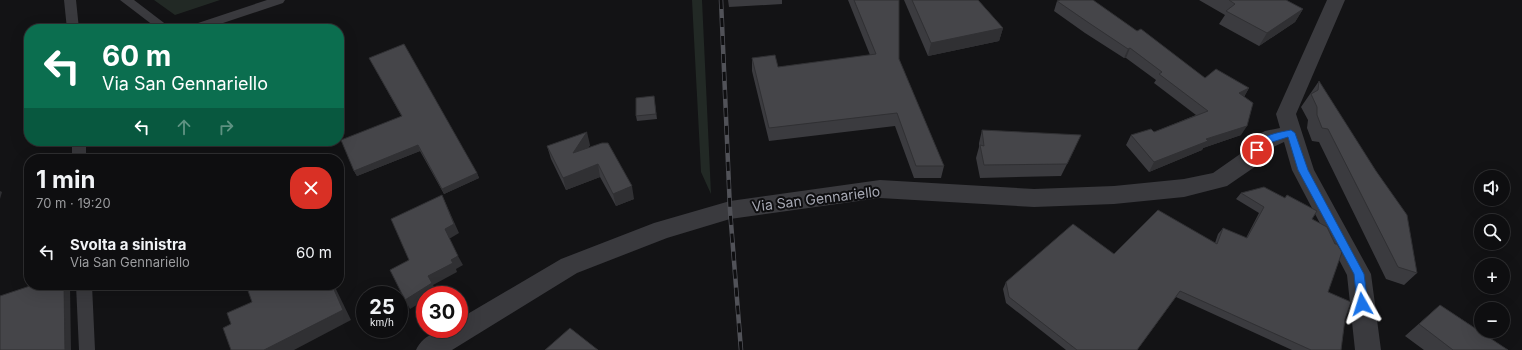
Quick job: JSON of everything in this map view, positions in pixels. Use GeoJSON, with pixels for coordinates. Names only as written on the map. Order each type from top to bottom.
{"type":"FeatureCollection","features":[{"type":"Feature","properties":{"kind":"street"},"geometry":{"type":"LineString","coordinates":[[1336,0],[1286,114],[1303,170],[1359,274],[1368,350]]}},
{"type":"Feature","properties":{"kind":"street","name":"Via San Gennariello"},"geometry":{"type":"LineString","coordinates":[[429,350],[569,266],[662,230],[730,210],[880,189],[1034,198],[1114,195],[1184,188],[1219,180],[1251,158],[1263,142],[1272,137],[1291,133]]}},
{"type":"Feature","properties":{"kind":"lane"},"geometry":{"type":"LineString","coordinates":[[70,0],[72,24]]}},
{"type":"Feature","properties":{"kind":"lane"},"geometry":{"type":"LineString","coordinates":[[126,0],[159,24]]}},
{"type":"Feature","properties":{"kind":"lane"},"geometry":{"type":"LineString","coordinates":[[208,24],[279,0]]}},
{"type":"Feature","properties":{"kind":"lane"},"geometry":{"type":"LineString","coordinates":[[84,290],[87,350]]}},
{"type":"Feature","properties":{"kind":"shaded area"},"geometry":{"type":"Polygon","coordinates":[[[154,0],[220,0],[175,15],[154,0]]]}},
{"type":"Feature","properties":{"kind":"shaded area"},"geometry":{"type":"Polygon","coordinates":[[[692,0],[702,0],[711,194],[701,172],[692,0]]]}},
{"type":"Feature","properties":{"kind":"building"},"geometry":{"type":"Polygon","coordinates":[[[854,0],[899,0],[899,59],[944,166],[916,166],[897,113],[769,128],[752,58],[775,55],[778,67],[876,54],[854,0]]]}},
{"type":"Feature","properties":{"kind":"building"},"geometry":{"type":"Polygon","coordinates":[[[912,0],[978,0],[1003,28],[931,43],[912,0]]]}},
{"type":"Feature","properties":{"kind":"building"},"geometry":{"type":"Polygon","coordinates":[[[1093,0],[1137,31],[1141,29],[1205,78],[1216,69],[1249,88],[1239,93],[1253,103],[1247,126],[1206,139],[1208,141],[1154,162],[1131,135],[1151,129],[1154,132],[1208,111],[1159,74],[1162,72],[1130,48],[1128,49],[1057,1],[1093,0]]]}},
{"type":"Feature","properties":{"kind":"building"},"geometry":{"type":"Polygon","coordinates":[[[1229,0],[1286,0],[1303,9],[1267,33],[1226,11],[1235,4],[1229,0]]]}},
{"type":"Feature","properties":{"kind":"building"},"geometry":{"type":"Polygon","coordinates":[[[404,44],[477,173],[442,189],[418,145],[354,171],[344,146],[344,139],[402,116],[369,58],[404,44]]]}},
{"type":"Feature","properties":{"kind":"building"},"geometry":{"type":"Polygon","coordinates":[[[1319,81],[1376,171],[1407,215],[1417,273],[1398,267],[1328,129],[1322,128],[1317,115],[1317,107],[1311,94],[1318,90],[1319,81]]]}},
{"type":"Feature","properties":{"kind":"building"},"geometry":{"type":"Polygon","coordinates":[[[654,96],[656,114],[636,116],[636,98],[654,96]]]}},
{"type":"Feature","properties":{"kind":"building"},"geometry":{"type":"Polygon","coordinates":[[[982,130],[1081,135],[1067,164],[984,165],[980,145],[984,146],[982,130]]]}},
{"type":"Feature","properties":{"kind":"building"},"geometry":{"type":"Polygon","coordinates":[[[587,132],[573,153],[602,143],[608,143],[632,186],[613,194],[598,164],[563,178],[547,146],[587,132]]]}},
{"type":"Feature","properties":{"kind":"building"},"geometry":{"type":"Polygon","coordinates":[[[1264,187],[1285,198],[1287,195],[1317,211],[1312,219],[1327,227],[1335,244],[1337,244],[1342,252],[1328,292],[1351,302],[1345,319],[1341,350],[1311,350],[1180,291],[1137,350],[1077,350],[1009,297],[1006,282],[1073,224],[1114,254],[1158,210],[1217,244],[1223,228],[1247,238],[1264,207],[1241,193],[1264,187]]]}},
{"type":"Feature","properties":{"kind":"building"},"geometry":{"type":"Polygon","coordinates":[[[442,195],[454,224],[445,229],[458,256],[451,260],[453,263],[428,276],[432,283],[427,286],[416,286],[416,293],[408,298],[408,286],[398,286],[390,270],[409,260],[391,219],[442,195]]]}},
{"type":"Feature","properties":{"kind":"building"},"geometry":{"type":"Polygon","coordinates":[[[24,288],[24,290],[64,290],[65,350],[0,350],[0,296],[24,288]]]}},
{"type":"Feature","properties":{"kind":"building"},"geometry":{"type":"Polygon","coordinates":[[[248,290],[334,290],[343,310],[264,350],[231,350],[223,328],[231,324],[227,313],[252,302],[248,290]]]}},
{"type":"Feature","properties":{"kind":"building"},"geometry":{"type":"Polygon","coordinates":[[[1440,305],[1474,328],[1474,338],[1490,338],[1508,350],[1453,350],[1419,324],[1440,305]]]}},
{"type":"Feature","properties":{"kind":"building"},"geometry":{"type":"Polygon","coordinates":[[[570,328],[598,350],[545,350],[570,328]]]}},
{"type":"Feature","properties":{"kind":"railway"},"geometry":{"type":"LineString","coordinates":[[721,0],[730,210],[741,350]]}},
{"type":"Feature","properties":{"kind":"route"},"geometry":{"type":"LineString","coordinates":[[1257,150],[1263,142],[1272,137],[1291,133],[1303,170],[1359,274],[1362,304]]}}]}
